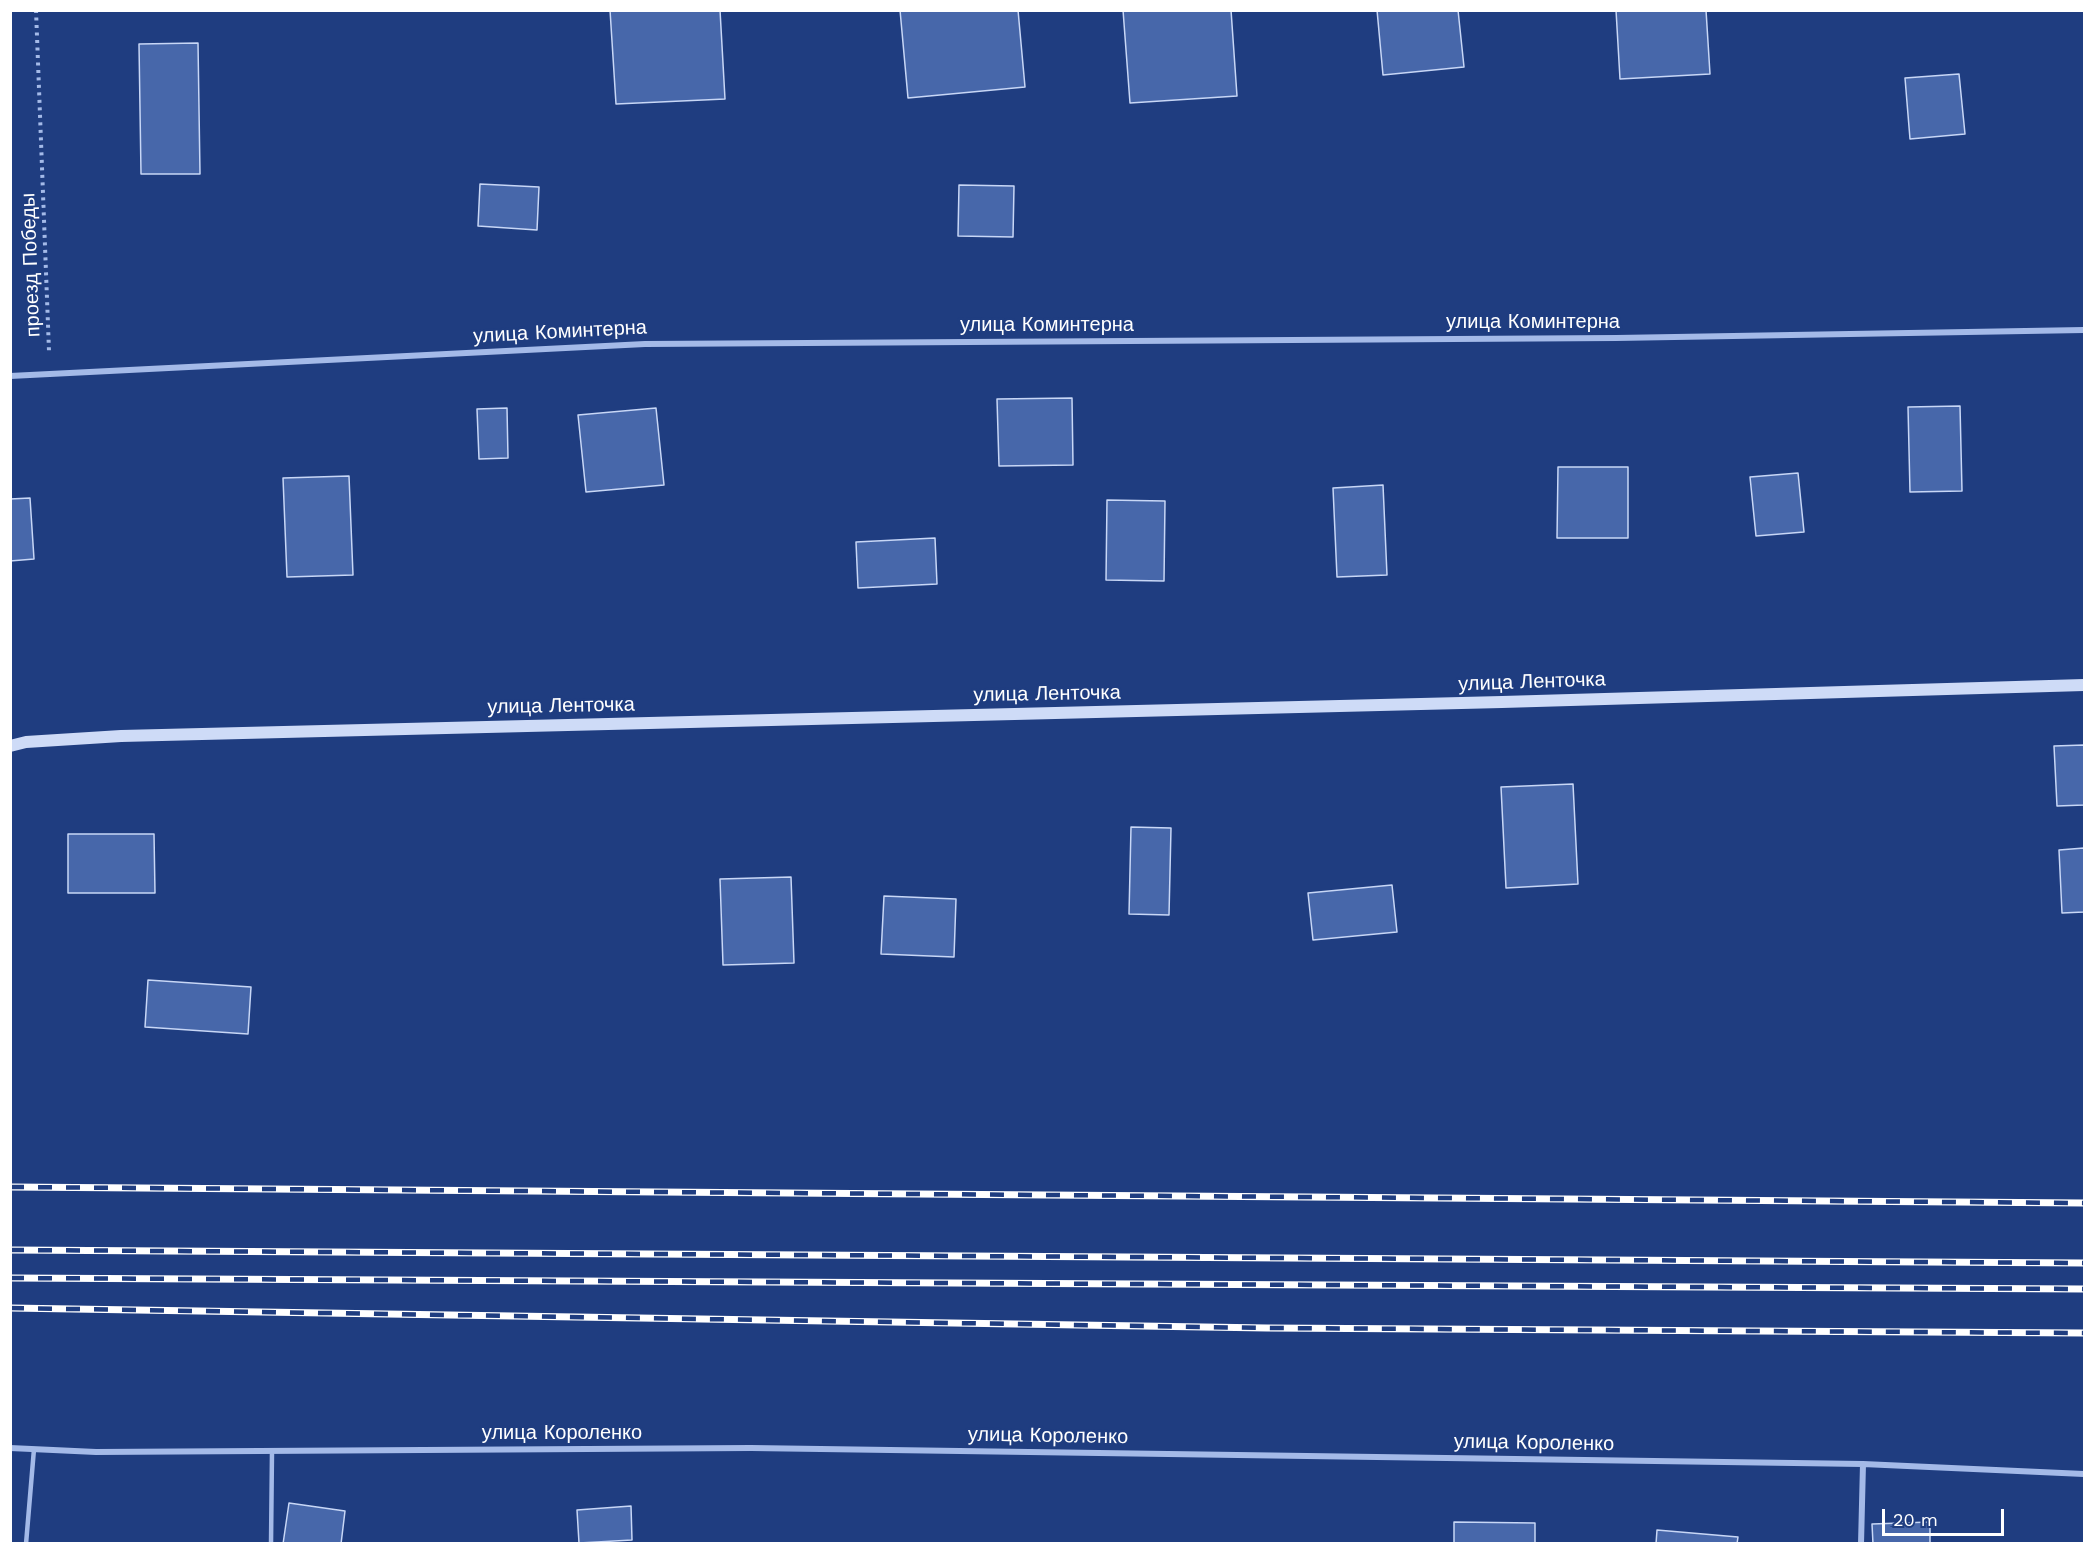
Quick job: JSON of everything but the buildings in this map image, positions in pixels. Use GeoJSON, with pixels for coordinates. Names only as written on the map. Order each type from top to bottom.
{"type":"FeatureCollection","features":[{"type":"Feature","properties":{"kind":"main road","name":"улица Ленточка"},"geometry":{"type":"LineString","coordinates":[[10,746],[26,742],[121,736],[1502,702],[2085,685]]}},
{"type":"Feature","properties":{"kind":"street","name":"улица Коминтерна"},"geometry":{"type":"LineString","coordinates":[[10,376],[645,344],[1592,338],[2085,330]]}},
{"type":"Feature","properties":{"kind":"street","name":"улица Короленко"},"geometry":{"type":"LineString","coordinates":[[10,1448],[96,1452],[751,1448],[1863,1464],[2085,1474]]}},
{"type":"Feature","properties":{"kind":"street"},"geometry":{"type":"LineString","coordinates":[[1861,1544],[1863,1464]]}},
{"type":"Feature","properties":{"kind":"lane"},"geometry":{"type":"LineString","coordinates":[[26,1544],[34,1449]]}},
{"type":"Feature","properties":{"kind":"lane"},"geometry":{"type":"LineString","coordinates":[[271,1544],[272,1451]]}},
{"type":"Feature","properties":{"kind":"path","name":"проезд Победы"},"geometry":{"type":"LineString","coordinates":[[36,10],[50,374]]}},
{"type":"Feature","properties":{"kind":"railway"},"geometry":{"type":"LineString","coordinates":[[10,1187],[2084,1203]]}},
{"type":"Feature","properties":{"kind":"railway"},"geometry":{"type":"LineString","coordinates":[[10,1250],[2084,1263]]}},
{"type":"Feature","properties":{"kind":"railway"},"geometry":{"type":"LineString","coordinates":[[10,1278],[2084,1289]]}},
{"type":"Feature","properties":{"kind":"railway"},"geometry":{"type":"LineString","coordinates":[[10,1308],[1267,1328],[2084,1333]]}}]}
